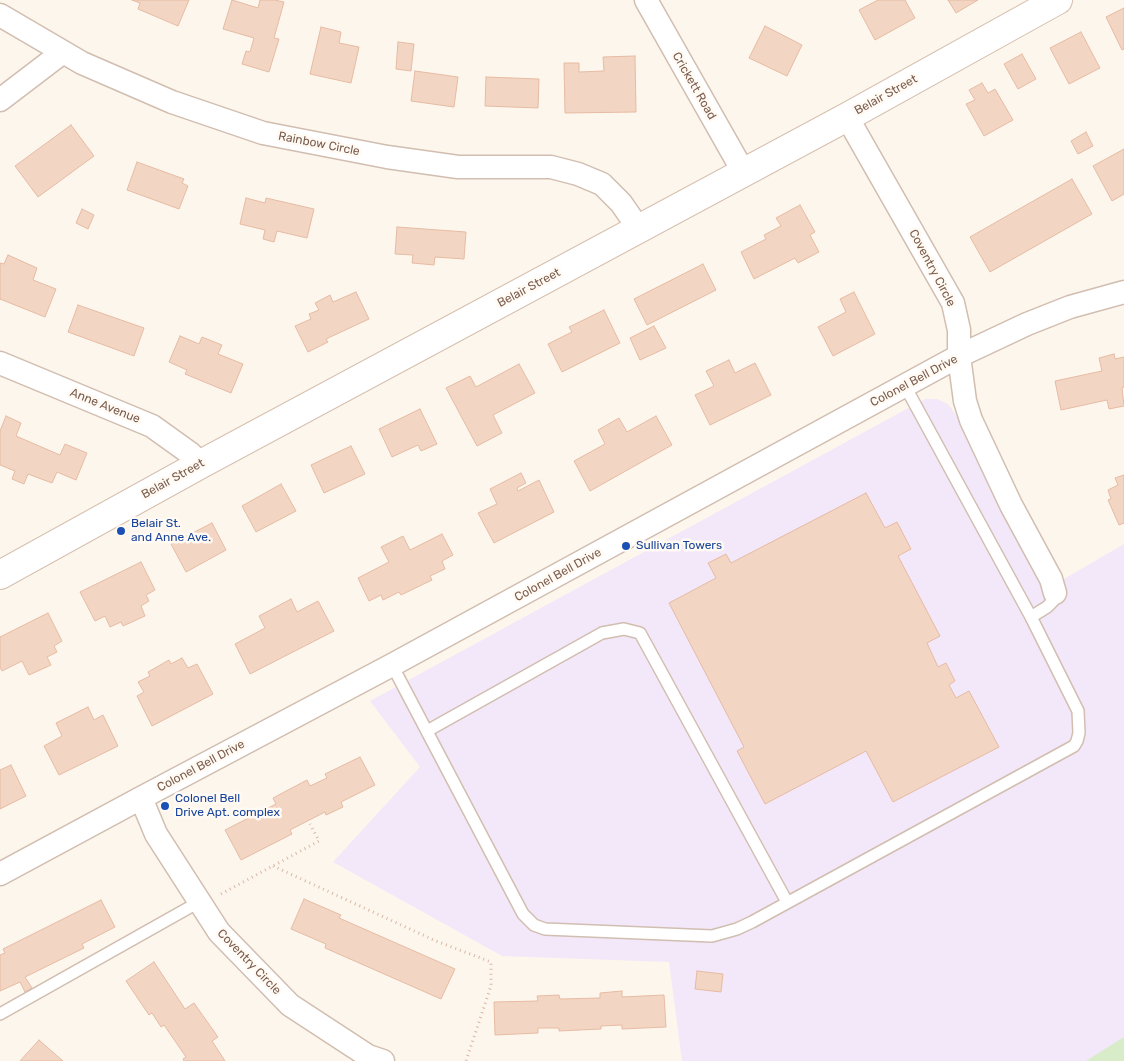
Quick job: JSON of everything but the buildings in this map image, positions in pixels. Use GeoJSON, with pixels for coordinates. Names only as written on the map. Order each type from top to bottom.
{"type":"FeatureCollection","features":[{"type":"Feature","properties":{"kind":"main road","name":"Belair Street"},"geometry":{"type":"LineString","coordinates":[[0,575],[201,464],[847,117],[1058,0]]}},
{"type":"Feature","properties":{"kind":"street","name":"Crickett Road"},"geometry":{"type":"LineString","coordinates":[[646,0],[744,172]]}},
{"type":"Feature","properties":{"kind":"street","name":"Rainbow Circle"},"geometry":{"type":"LineString","coordinates":[[0,15],[82,63],[172,102],[263,133],[386,158],[458,167],[551,167],[578,174],[602,184],[621,202],[639,229]]}},
{"type":"Feature","properties":{"kind":"street"},"geometry":{"type":"LineString","coordinates":[[0,100],[63,52]]}},
{"type":"Feature","properties":{"kind":"street","name":"Coventry Circle"},"geometry":{"type":"LineString","coordinates":[[847,117],[953,303],[959,330],[959,356],[965,402],[970,420],[1011,505],[1050,579],[1055,593]]}},
{"type":"Feature","properties":{"kind":"street","name":"Colonel Bell Drive"},"geometry":{"type":"LineString","coordinates":[[0,874],[392,665],[959,356],[1027,324],[1070,307],[1124,292]]}},
{"type":"Feature","properties":{"kind":"street","name":"Anne Avenue"},"geometry":{"type":"LineString","coordinates":[[0,363],[152,426],[191,454],[201,464]]}},
{"type":"Feature","properties":{"kind":"street","name":"Coventry Circle"},"geometry":{"type":"LineString","coordinates":[[141,798],[156,834],[219,932],[290,1005],[368,1056],[383,1061]]}},
{"type":"Feature","properties":{"kind":"lane"},"geometry":{"type":"LineString","coordinates":[[392,665],[523,914],[534,925],[545,929],[712,936],[744,926],[1074,746],[1080,733],[1078,711],[1031,617],[905,386]]}},
{"type":"Feature","properties":{"kind":"lane"},"geometry":{"type":"LineString","coordinates":[[1031,617],[1047,607],[1053,601],[1055,593]]}},
{"type":"Feature","properties":{"kind":"lane"},"geometry":{"type":"LineString","coordinates":[[427,731],[602,633],[624,629],[640,634],[787,902]]}},
{"type":"Feature","properties":{"kind":"lane"},"geometry":{"type":"LineString","coordinates":[[0,1014],[200,904]]}},
{"type":"Feature","properties":{"kind":"path"},"geometry":{"type":"LineString","coordinates":[[200,904],[319,841],[310,824]]}},
{"type":"Feature","properties":{"kind":"path"},"geometry":{"type":"LineString","coordinates":[[273,866],[436,940],[491,962],[491,986],[466,1061]]}},
{"type":"Feature","properties":{"kind":"shaded area"},"geometry":{"type":"Polygon","coordinates":[[[925,399],[937,399],[948,404],[956,415],[1050,587],[1124,544],[1124,1041],[1091,1061],[682,1061],[669,962],[502,956],[333,862],[420,767],[370,701],[925,399]]]}},
{"type":"Feature","properties":{"kind":"green space"},"geometry":{"type":"Polygon","coordinates":[[[1124,1037],[1124,1061],[1086,1061],[1124,1037]]]}},
{"type":"Feature","properties":{"kind":"place","name":"Belair St. and Anne Ave."},"geometry":{"type":"Point","coordinates":[121,531]}},
{"type":"Feature","properties":{"kind":"place","name":"Sullivan Towers"},"geometry":{"type":"Point","coordinates":[626,546]}},
{"type":"Feature","properties":{"kind":"place","name":"Colonel Bell Drive Apt. complex"},"geometry":{"type":"Point","coordinates":[165,806]}}]}
